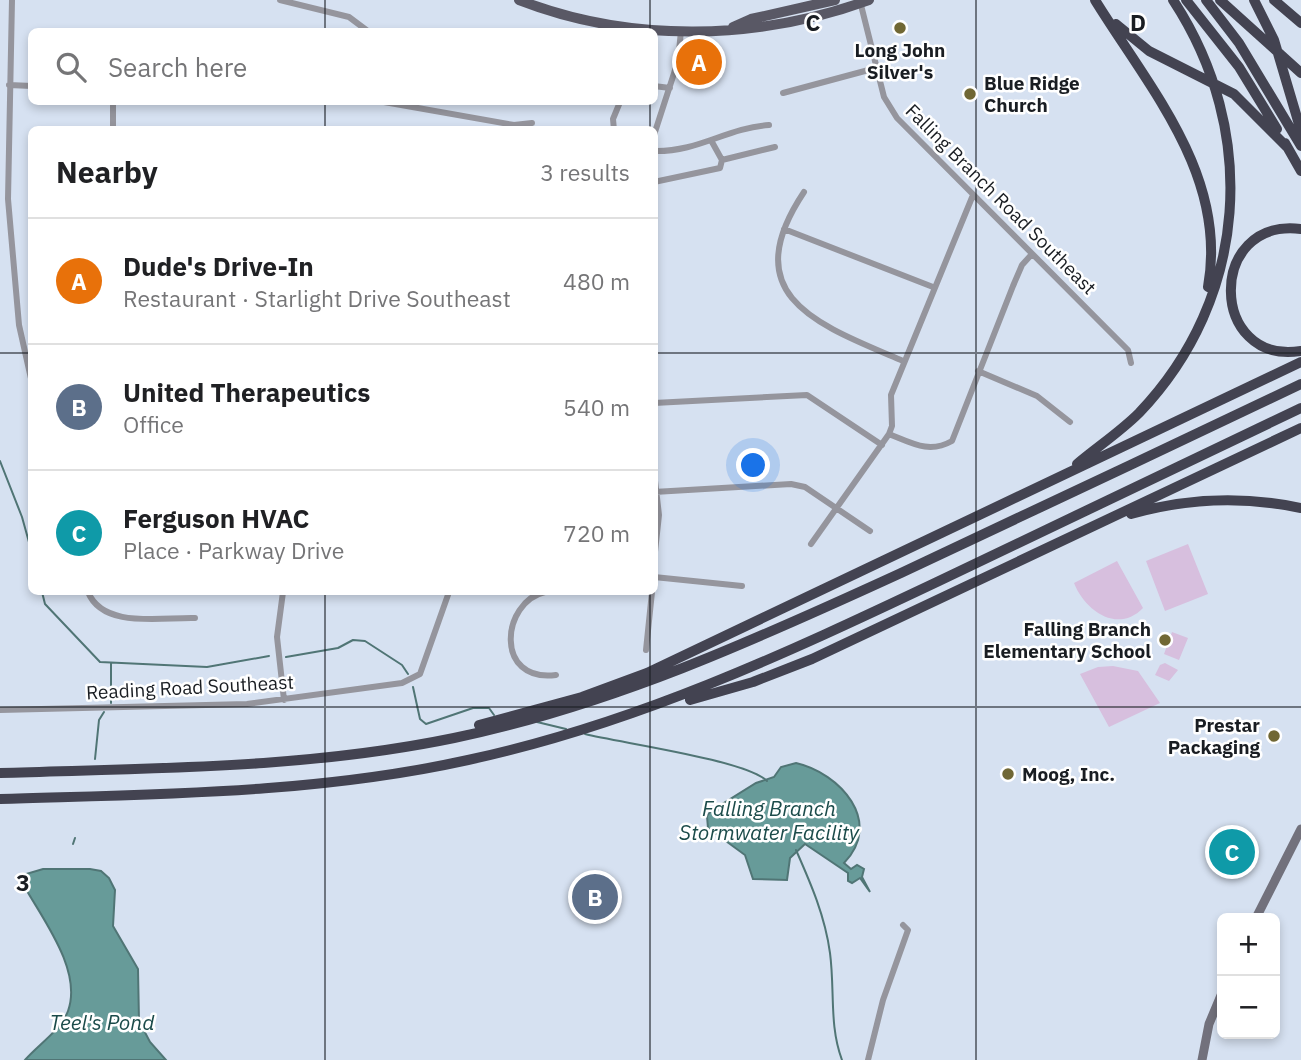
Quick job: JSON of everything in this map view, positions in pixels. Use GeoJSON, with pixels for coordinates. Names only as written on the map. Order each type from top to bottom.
{"type":"FeatureCollection","features":[{"type":"Feature","properties":{"kind":"highway"},"geometry":{"type":"LineString","coordinates":[[1061,476],[1139,412],[1179,360],[1215,288],[1224,251],[1231,193],[1229,148],[1210,69],[1173,0]]}},
{"type":"Feature","properties":{"kind":"highway"},"geometry":{"type":"LineString","coordinates":[[1186,0],[1239,67],[1301,170]]}},
{"type":"Feature","properties":{"kind":"highway"},"geometry":{"type":"LineString","coordinates":[[1206,0],[1239,43],[1301,146]]}},
{"type":"Feature","properties":{"kind":"highway"},"geometry":{"type":"LineString","coordinates":[[1220,0],[1297,70]]}},
{"type":"Feature","properties":{"kind":"highway"},"geometry":{"type":"LineString","coordinates":[[1254,0],[1274,40],[1301,131]]}},
{"type":"Feature","properties":{"kind":"highway"},"geometry":{"type":"LineString","coordinates":[[1274,0],[1301,23]]}},
{"type":"Feature","properties":{"kind":"highway"},"geometry":{"type":"LineString","coordinates":[[1098,5],[1162,104],[1193,158],[1201,181],[1212,227],[1212,249],[1202,318]]}},
{"type":"Feature","properties":{"kind":"highway"},"geometry":{"type":"LineString","coordinates":[[1098,5],[1149,51],[1234,94],[1287,147]]}},
{"type":"Feature","properties":{"kind":"highway"},"geometry":{"type":"LineString","coordinates":[[1301,229],[1270,231],[1251,242],[1234,267],[1229,292],[1237,321],[1250,337],[1272,349],[1301,351]]}},
{"type":"Feature","properties":{"kind":"highway"},"geometry":{"type":"LineString","coordinates":[[395,748],[618,684],[1301,362]]}},
{"type":"Feature","properties":{"kind":"highway"},"geometry":{"type":"LineString","coordinates":[[0,773],[261,765],[395,748],[534,719],[611,696],[703,662],[1301,384]]}},
{"type":"Feature","properties":{"kind":"highway"},"geometry":{"type":"LineString","coordinates":[[640,713],[777,657],[1301,408]]}},
{"type":"Feature","properties":{"kind":"highway"},"geometry":{"type":"LineString","coordinates":[[0,799],[257,790],[358,780],[494,755],[725,691],[812,659],[1301,428]]}},
{"type":"Feature","properties":{"kind":"highway"},"geometry":{"type":"LineString","coordinates":[[1098,524],[1157,507],[1207,500],[1244,500],[1301,508]]}},
{"type":"Feature","properties":{"kind":"main road"},"geometry":{"type":"LineString","coordinates":[[519,0],[609,28]]}},
{"type":"Feature","properties":{"kind":"main road"},"geometry":{"type":"LineString","coordinates":[[733,28],[751,19],[835,0]]}},
{"type":"Feature","properties":{"kind":"main road"},"geometry":{"type":"LineString","coordinates":[[658,30],[753,30],[863,1]]}},
{"type":"Feature","properties":{"kind":"street"},"geometry":{"type":"LineString","coordinates":[[12,0],[7,166],[20,340],[28,369]]}},
{"type":"Feature","properties":{"kind":"street"},"geometry":{"type":"LineString","coordinates":[[280,0],[349,17],[364,28]]}},
{"type":"Feature","properties":{"kind":"street","name":"Falling Branch Road Southeast"},"geometry":{"type":"LineString","coordinates":[[863,1],[884,97],[897,118],[1128,350],[1130,363]]}},
{"type":"Feature","properties":{"kind":"street"},"geometry":{"type":"LineString","coordinates":[[657,126],[678,61],[681,31]]}},
{"type":"Feature","properties":{"kind":"street"},"geometry":{"type":"LineString","coordinates":[[783,93],[876,68]]}},
{"type":"Feature","properties":{"kind":"street"},"geometry":{"type":"LineString","coordinates":[[9,85],[28,86]]}},
{"type":"Feature","properties":{"kind":"street"},"geometry":{"type":"LineString","coordinates":[[658,86],[670,88]]}},
{"type":"Feature","properties":{"kind":"street"},"geometry":{"type":"LineString","coordinates":[[113,105],[113,126]]}},
{"type":"Feature","properties":{"kind":"street"},"geometry":{"type":"LineString","coordinates":[[401,105],[514,125],[532,123]]}},
{"type":"Feature","properties":{"kind":"street"},"geometry":{"type":"LineString","coordinates":[[613,126],[612,118],[618,105]]}},
{"type":"Feature","properties":{"kind":"street"},"geometry":{"type":"LineString","coordinates":[[658,151],[669,152],[712,142],[729,131],[769,125]]}},
{"type":"Feature","properties":{"kind":"street"},"geometry":{"type":"LineString","coordinates":[[658,181],[720,168],[722,160],[712,142]]}},
{"type":"Feature","properties":{"kind":"street"},"geometry":{"type":"LineString","coordinates":[[722,160],[775,147]]}},
{"type":"Feature","properties":{"kind":"street"},"geometry":{"type":"LineString","coordinates":[[803,191],[778,244],[778,273],[802,309],[828,329],[903,361]]}},
{"type":"Feature","properties":{"kind":"street"},"geometry":{"type":"LineString","coordinates":[[811,544],[889,435],[892,426],[891,396],[903,361],[973,195]]}},
{"type":"Feature","properties":{"kind":"street"},"geometry":{"type":"LineString","coordinates":[[784,229],[933,288]]}},
{"type":"Feature","properties":{"kind":"street"},"geometry":{"type":"LineString","coordinates":[[889,435],[924,448],[939,448],[952,441],[1017,275],[1032,254]]}},
{"type":"Feature","properties":{"kind":"street"},"geometry":{"type":"LineString","coordinates":[[978,371],[1037,396],[1070,422]]}},
{"type":"Feature","properties":{"kind":"street"},"geometry":{"type":"LineString","coordinates":[[658,403],[807,395],[882,445]]}},
{"type":"Feature","properties":{"kind":"street"},"geometry":{"type":"LineString","coordinates":[[658,492],[792,484],[805,487],[870,531]]}},
{"type":"Feature","properties":{"kind":"street"},"geometry":{"type":"LineString","coordinates":[[658,577],[742,586]]}},
{"type":"Feature","properties":{"kind":"street"},"geometry":{"type":"LineString","coordinates":[[90,595],[100,610],[109,615],[195,618]]}},
{"type":"Feature","properties":{"kind":"street"},"geometry":{"type":"LineString","coordinates":[[283,595],[277,637],[284,700]]}},
{"type":"Feature","properties":{"kind":"street","name":"Reading Road Southeast"},"geometry":{"type":"LineString","coordinates":[[0,710],[247,704],[402,683],[421,674],[448,595]]}},
{"type":"Feature","properties":{"kind":"street"},"geometry":{"type":"LineString","coordinates":[[535,595],[528,597],[520,606],[511,642],[512,653],[519,666],[527,673],[540,677],[556,675]]}},
{"type":"Feature","properties":{"kind":"street"},"geometry":{"type":"LineString","coordinates":[[646,650],[652,595]]}},
{"type":"Feature","properties":{"kind":"street"},"geometry":{"type":"LineString","coordinates":[[1259,913],[1301,829]]}},
{"type":"Feature","properties":{"kind":"street"},"geometry":{"type":"LineString","coordinates":[[868,1060],[883,1000],[908,930],[903,925]]}},
{"type":"Feature","properties":{"kind":"street"},"geometry":{"type":"LineString","coordinates":[[1202,1060],[1209,1024],[1217,1005]]}},
{"type":"Feature","properties":{"kind":"shaded area"},"geometry":{"type":"Polygon","coordinates":[[[1188,544],[1208,594],[1165,611],[1146,561],[1188,544]]]}},
{"type":"Feature","properties":{"kind":"shaded area"},"geometry":{"type":"Polygon","coordinates":[[[1117,561],[1143,608],[1133,616],[1123,619],[1103,616],[1094,610],[1074,583],[1117,561]]]}},
{"type":"Feature","properties":{"kind":"shaded area"},"geometry":{"type":"Polygon","coordinates":[[[1172,632],[1188,638],[1179,660],[1164,654],[1172,632]]]}},
{"type":"Feature","properties":{"kind":"shaded area"},"geometry":{"type":"Polygon","coordinates":[[[1165,663],[1178,670],[1169,681],[1155,675],[1160,665],[1165,663]]]}},
{"type":"Feature","properties":{"kind":"shaded area"},"geometry":{"type":"Polygon","coordinates":[[[1113,666],[1138,671],[1160,703],[1109,727],[1080,674],[1098,667],[1113,666]]]}},
{"type":"Feature","properties":{"kind":"water","name":"Falling Branch Stormwater Facility"},"geometry":{"type":"Polygon","coordinates":[[[796,763],[828,777],[852,801],[860,831],[855,847],[844,863],[851,869],[857,865],[864,869],[862,877],[870,892],[860,878],[852,883],[848,881],[848,873],[805,844],[790,858],[787,880],[753,879],[745,855],[708,828],[707,816],[711,811],[756,783],[774,777],[781,767],[796,763]]]}},
{"type":"Feature","properties":{"kind":"water","name":"Teel's Pond"},"geometry":{"type":"Polygon","coordinates":[[[43,869],[90,869],[101,871],[109,878],[115,890],[113,926],[138,969],[139,1021],[150,1042],[166,1060],[25,1060],[65,1018],[71,995],[70,978],[58,945],[23,884],[26,874],[43,869]]]}},
{"type":"Feature","properties":{"kind":"waterway"},"geometry":{"type":"LineString","coordinates":[[0,461],[28,539]]}},
{"type":"Feature","properties":{"kind":"waterway"},"geometry":{"type":"LineString","coordinates":[[43,595],[45,604],[100,662],[207,667],[269,656]]}},
{"type":"Feature","properties":{"kind":"waterway"},"geometry":{"type":"LineString","coordinates":[[286,657],[338,648],[353,640],[365,641],[402,665],[408,674]]}},
{"type":"Feature","properties":{"kind":"waterway"},"geometry":{"type":"LineString","coordinates":[[111,663],[111,703]]}},
{"type":"Feature","properties":{"kind":"waterway"},"geometry":{"type":"LineString","coordinates":[[413,687],[420,719],[426,724],[473,708],[489,708],[494,715]]}},
{"type":"Feature","properties":{"kind":"waterway"},"geometry":{"type":"LineString","coordinates":[[95,759],[99,720],[104,712]]}},
{"type":"Feature","properties":{"kind":"waterway"},"geometry":{"type":"LineString","coordinates":[[537,722],[566,729]]}},
{"type":"Feature","properties":{"kind":"waterway"},"geometry":{"type":"LineString","coordinates":[[585,734],[710,759],[755,773],[767,781]]}},
{"type":"Feature","properties":{"kind":"waterway"},"geometry":{"type":"LineString","coordinates":[[73,844],[75,838]]}},
{"type":"Feature","properties":{"kind":"waterway"},"geometry":{"type":"LineString","coordinates":[[796,850],[817,900],[828,939],[835,1034],[842,1060]]}},
{"type":"Feature","properties":{"kind":"place","name":"Long John Silver's"},"geometry":{"type":"Point","coordinates":[900,28]}},
{"type":"Feature","properties":{"kind":"place","name":"Dude's Drive-In"},"geometry":{"type":"Point","coordinates":[699,62]}},
{"type":"Feature","properties":{"kind":"place","name":"Blue Ridge Church"},"geometry":{"type":"Point","coordinates":[970,94]}},
{"type":"Feature","properties":{"kind":"place","name":"Falling Branch Elementary School"},"geometry":{"type":"Point","coordinates":[1165,640]}},
{"type":"Feature","properties":{"kind":"place","name":"Prestar Packaging"},"geometry":{"type":"Point","coordinates":[1274,736]}},
{"type":"Feature","properties":{"kind":"place","name":"Moog, Inc."},"geometry":{"type":"Point","coordinates":[1008,774]}},
{"type":"Feature","properties":{"kind":"place","name":"Ferguson HVAC"},"geometry":{"type":"Point","coordinates":[1232,852]}},
{"type":"Feature","properties":{"kind":"place","name":"United Therapeutics"},"geometry":{"type":"Point","coordinates":[595,897]}}]}
